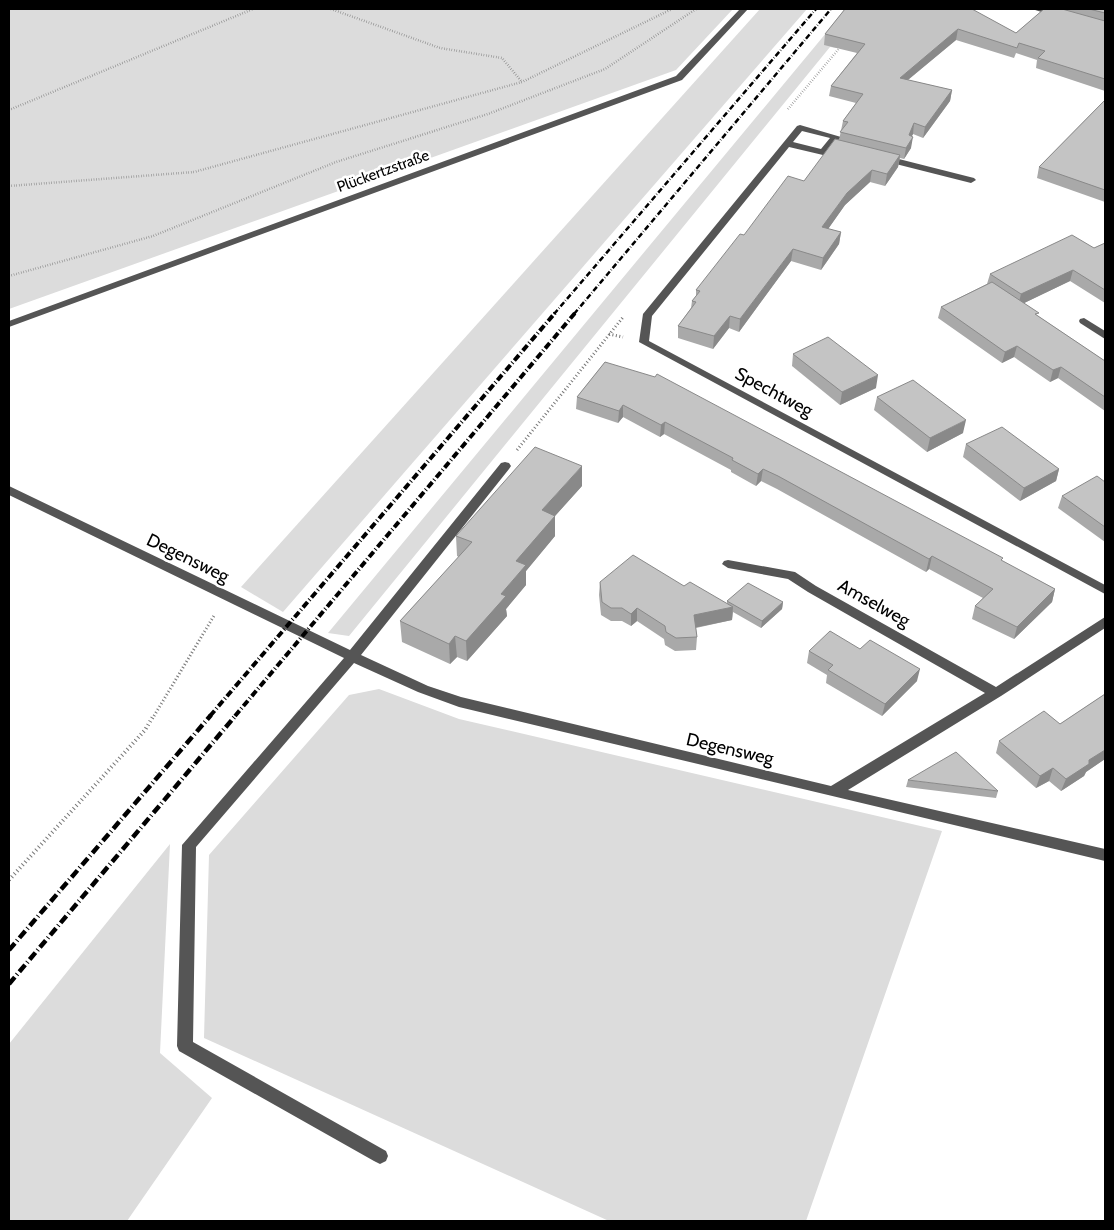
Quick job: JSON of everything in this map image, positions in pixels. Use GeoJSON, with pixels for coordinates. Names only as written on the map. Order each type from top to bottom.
{"type":"FeatureCollection","features":[{"type":"Feature","properties":{"kind":"street","name":"Plückertzstraße"},"geometry":{"type":"LineString","coordinates":[[9,324],[679,78],[744,9]]}},
{"type":"Feature","properties":{"kind":"street"},"geometry":{"type":"LineString","coordinates":[[1036,9],[1062,16]]}},
{"type":"Feature","properties":{"kind":"street","name":"Spechtweg"},"geometry":{"type":"LineString","coordinates":[[788,144],[823,152],[834,146],[836,137],[800,128],[646,316],[644,342],[1105,590]]}},
{"type":"Feature","properties":{"kind":"street"},"geometry":{"type":"LineString","coordinates":[[876,156],[971,180]]}},
{"type":"Feature","properties":{"kind":"street"},"geometry":{"type":"LineString","coordinates":[[1084,321],[1105,336]]}},
{"type":"Feature","properties":{"kind":"street"},"geometry":{"type":"LineString","coordinates":[[380,1156],[185,1046],[189,845],[352,657],[504,466]]}},
{"type":"Feature","properties":{"kind":"street","name":"Degensweg"},"geometry":{"type":"LineString","coordinates":[[9,490],[225,597],[352,657],[423,689],[459,702],[833,792],[1105,854]]}},
{"type":"Feature","properties":{"kind":"street","name":"Amselweg"},"geometry":{"type":"LineString","coordinates":[[728,564],[791,575],[812,589],[996,692]]}},
{"type":"Feature","properties":{"kind":"street"},"geometry":{"type":"LineString","coordinates":[[833,792],[996,692],[1105,622]]}},
{"type":"Feature","properties":{"kind":"path"},"geometry":{"type":"LineString","coordinates":[[9,110],[253,9]]}},
{"type":"Feature","properties":{"kind":"path"},"geometry":{"type":"LineString","coordinates":[[331,9],[440,48],[502,58],[522,82]]}},
{"type":"Feature","properties":{"kind":"path"},"geometry":{"type":"LineString","coordinates":[[9,186],[194,172],[522,82],[672,9]]}},
{"type":"Feature","properties":{"kind":"path"},"geometry":{"type":"LineString","coordinates":[[9,276],[153,236],[336,162],[488,114],[605,69],[696,9]]}},
{"type":"Feature","properties":{"kind":"path"},"geometry":{"type":"LineString","coordinates":[[9,880],[145,730],[225,597]]}},
{"type":"Feature","properties":{"kind":"shaded area"},"geometry":{"type":"Polygon","coordinates":[[[9,9],[733,9],[676,70],[9,309],[9,9]]]}},
{"type":"Feature","properties":{"kind":"shaded area"},"geometry":{"type":"Polygon","coordinates":[[[760,9],[807,9],[283,612],[241,587],[760,9]]]}},
{"type":"Feature","properties":{"kind":"shaded area"},"geometry":{"type":"Polygon","coordinates":[[[846,9],[846,37],[837,48],[830,47],[349,636],[328,633],[846,9]]]}},
{"type":"Feature","properties":{"kind":"shaded area"},"geometry":{"type":"Polygon","coordinates":[[[379,689],[459,719],[942,831],[806,1221],[609,1221],[204,1038],[209,855],[349,695],[379,689]]]}},
{"type":"Feature","properties":{"kind":"shaded area"},"geometry":{"type":"Polygon","coordinates":[[[170,844],[160,1053],[212,1098],[127,1221],[9,1221],[9,1044],[170,844]]]}},
{"type":"Feature","properties":{"kind":"building"},"geometry":{"type":"Polygon","coordinates":[[[845,9],[972,9],[1016,33],[1044,9],[1062,9],[1105,21],[1105,79],[1038,58],[1045,51],[1019,43],[1017,48],[958,29],[900,78],[952,90],[925,127],[914,123],[909,135],[913,137],[906,148],[840,132],[848,122],[843,121],[863,94],[831,86],[865,44],[825,34],[845,9]]]}},
{"type":"Feature","properties":{"kind":"building"},"geometry":{"type":"Polygon","coordinates":[[[1089,9],[1105,9],[1105,13],[1089,9]]]}},
{"type":"Feature","properties":{"kind":"building"},"geometry":{"type":"Polygon","coordinates":[[[1105,100],[1105,190],[1039,167],[1105,100]]]}},
{"type":"Feature","properties":{"kind":"building"},"geometry":{"type":"Polygon","coordinates":[[[835,139],[900,155],[887,174],[872,170],[847,193],[822,227],[841,232],[823,258],[793,249],[740,319],[730,316],[714,336],[678,326],[696,302],[692,301],[700,291],[696,290],[740,234],[744,235],[788,176],[804,181],[835,139]]]}},
{"type":"Feature","properties":{"kind":"building"},"geometry":{"type":"Polygon","coordinates":[[[1072,235],[1094,248],[1105,243],[1105,290],[1073,270],[1021,294],[990,274],[1072,235]]]}},
{"type":"Feature","properties":{"kind":"building"},"geometry":{"type":"Polygon","coordinates":[[[992,282],[1039,313],[1035,314],[1105,361],[1105,397],[1061,367],[1053,370],[1017,346],[1005,352],[941,307],[992,282]]]}},
{"type":"Feature","properties":{"kind":"building"},"geometry":{"type":"Polygon","coordinates":[[[828,337],[878,375],[842,392],[793,354],[828,337]]]}},
{"type":"Feature","properties":{"kind":"building"},"geometry":{"type":"Polygon","coordinates":[[[605,362],[655,377],[657,374],[1003,558],[1001,560],[1055,589],[1017,627],[975,606],[993,589],[932,556],[929,559],[778,476],[763,469],[758,474],[732,460],[733,458],[665,422],[661,425],[623,405],[619,411],[577,397],[605,362]]]}},
{"type":"Feature","properties":{"kind":"building"},"geometry":{"type":"Polygon","coordinates":[[[913,380],[966,420],[930,438],[877,397],[913,380]]]}},
{"type":"Feature","properties":{"kind":"building"},"geometry":{"type":"Polygon","coordinates":[[[1002,427],[1059,469],[1024,488],[966,444],[1002,427]]]}},
{"type":"Feature","properties":{"kind":"building"},"geometry":{"type":"Polygon","coordinates":[[[535,447],[582,466],[542,510],[555,516],[516,561],[526,565],[501,594],[506,596],[466,641],[455,636],[449,644],[400,621],[472,542],[456,536],[535,447]]]}},
{"type":"Feature","properties":{"kind":"building"},"geometry":{"type":"Polygon","coordinates":[[[1097,476],[1105,482],[1105,527],[1062,496],[1097,476]]]}},
{"type":"Feature","properties":{"kind":"building"},"geometry":{"type":"Polygon","coordinates":[[[633,555],[684,586],[690,582],[733,607],[694,615],[697,637],[676,638],[666,632],[665,626],[637,608],[631,614],[622,608],[611,608],[602,602],[600,582],[633,555]]]}},
{"type":"Feature","properties":{"kind":"building"},"geometry":{"type":"Polygon","coordinates":[[[748,583],[783,602],[762,621],[727,601],[748,583]]]}},
{"type":"Feature","properties":{"kind":"building"},"geometry":{"type":"Polygon","coordinates":[[[830,631],[860,649],[870,640],[920,669],[885,704],[828,670],[833,665],[809,651],[830,631]]]}},
{"type":"Feature","properties":{"kind":"building"},"geometry":{"type":"Polygon","coordinates":[[[1105,694],[1105,750],[1089,760],[1089,764],[1066,779],[1053,768],[1040,776],[999,741],[1044,711],[1060,724],[1105,694]]]}},
{"type":"Feature","properties":{"kind":"building"},"geometry":{"type":"Polygon","coordinates":[[[956,752],[998,791],[908,780],[956,752]]]}},
{"type":"Feature","properties":{"kind":"railway"},"geometry":{"type":"LineString","coordinates":[[554,314],[816,9]]}},
{"type":"Feature","properties":{"kind":"railway"},"geometry":{"type":"LineString","coordinates":[[574,314],[831,9]]}},
{"type":"Feature","properties":{"kind":"railway"},"geometry":{"type":"LineString","coordinates":[[210,716],[555,313]]}},
{"type":"Feature","properties":{"kind":"railway"},"geometry":{"type":"LineString","coordinates":[[235,716],[575,313]]}},
{"type":"Feature","properties":{"kind":"railway"},"geometry":{"type":"LineString","coordinates":[[9,950],[211,715]]}},
{"type":"Feature","properties":{"kind":"railway"},"geometry":{"type":"LineString","coordinates":[[9,984],[236,715]]}}]}
